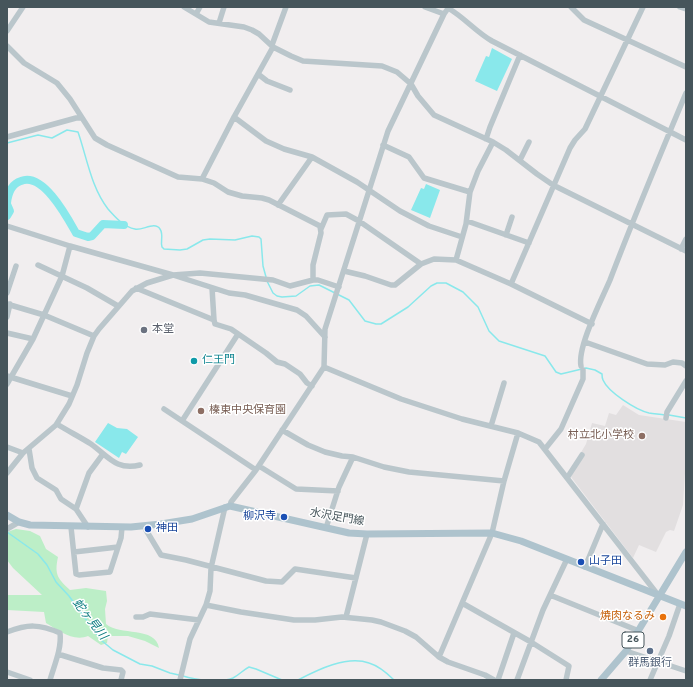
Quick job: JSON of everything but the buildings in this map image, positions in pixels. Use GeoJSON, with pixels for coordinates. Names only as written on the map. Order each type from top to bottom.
{"type":"FeatureCollection","features":[{"type":"Feature","properties":{"kind":"main road"},"geometry":{"type":"LineString","coordinates":[[7,515],[19,522],[30,525],[122,527],[175,522],[208,514],[228,507]]}},
{"type":"Feature","properties":{"kind":"main road","name":"水沢足門線"},"geometry":{"type":"LineString","coordinates":[[228,507],[349,533],[492,533],[521,541],[683,605]]}},
{"type":"Feature","properties":{"kind":"main road","name":"26"},"geometry":{"type":"LineString","coordinates":[[601,680],[626,651],[686,552]]}},
{"type":"Feature","properties":{"kind":"street"},"geometry":{"type":"LineString","coordinates":[[7,31],[23,7]]}},
{"type":"Feature","properties":{"kind":"street"},"geometry":{"type":"LineString","coordinates":[[184,7],[209,22],[252,30],[273,46],[303,61],[387,67],[397,72],[411,84],[418,96],[434,115],[493,142],[553,185],[684,250],[686,239]]}},
{"type":"Feature","properties":{"kind":"street"},"geometry":{"type":"LineString","coordinates":[[196,14],[200,7]]}},
{"type":"Feature","properties":{"kind":"street"},"geometry":{"type":"LineString","coordinates":[[219,23],[224,7]]}},
{"type":"Feature","properties":{"kind":"street"},"geometry":{"type":"LineString","coordinates":[[202,179],[273,46],[286,7]]}},
{"type":"Feature","properties":{"kind":"street"},"geometry":{"type":"LineString","coordinates":[[425,7],[444,14]]}},
{"type":"Feature","properties":{"kind":"street"},"geometry":{"type":"LineString","coordinates":[[571,7],[584,20],[686,67]]}},
{"type":"Feature","properties":{"kind":"street"},"geometry":{"type":"LineString","coordinates":[[511,284],[570,148],[585,129],[643,7]]}},
{"type":"Feature","properties":{"kind":"street"},"geometry":{"type":"LineString","coordinates":[[680,7],[686,9]]}},
{"type":"Feature","properties":{"kind":"street"},"geometry":{"type":"LineString","coordinates":[[180,680],[190,639],[206,605],[210,591],[211,568],[228,507],[257,468],[324,367],[325,329],[383,145],[395,114],[444,14],[449,8],[461,16],[481,35],[686,140]]}},
{"type":"Feature","properties":{"kind":"street"},"geometry":{"type":"LineString","coordinates":[[7,46],[24,63],[57,82],[70,99],[94,138],[106,145],[178,177],[202,179],[228,192],[242,196],[262,198],[320,226],[321,229]]}},
{"type":"Feature","properties":{"kind":"street"},"geometry":{"type":"LineString","coordinates":[[486,139],[520,56]]}},
{"type":"Feature","properties":{"kind":"street"},"geometry":{"type":"LineString","coordinates":[[258,74],[267,82],[290,90]]}},
{"type":"Feature","properties":{"kind":"street"},"geometry":{"type":"LineString","coordinates":[[545,449],[561,429],[583,379],[580,361],[585,342],[631,224],[686,93]]}},
{"type":"Feature","properties":{"kind":"street"},"geometry":{"type":"LineString","coordinates":[[234,117],[266,140],[284,149],[312,157],[357,182],[400,211],[429,226],[462,237]]}},
{"type":"Feature","properties":{"kind":"street"},"geometry":{"type":"LineString","coordinates":[[7,137],[76,118],[81,118]]}},
{"type":"Feature","properties":{"kind":"street"},"geometry":{"type":"LineString","coordinates":[[456,260],[467,220],[470,192],[478,171],[493,142]]}},
{"type":"Feature","properties":{"kind":"street"},"geometry":{"type":"LineString","coordinates":[[520,160],[529,142]]}},
{"type":"Feature","properties":{"kind":"street"},"geometry":{"type":"LineString","coordinates":[[383,145],[409,158],[424,178],[470,192]]}},
{"type":"Feature","properties":{"kind":"street"},"geometry":{"type":"LineString","coordinates":[[278,205],[312,157]]}},
{"type":"Feature","properties":{"kind":"street"},"geometry":{"type":"LineString","coordinates":[[313,280],[313,265],[321,229],[327,215],[346,214],[359,221],[422,264]]}},
{"type":"Feature","properties":{"kind":"street"},"geometry":{"type":"LineString","coordinates":[[506,235],[512,217]]}},
{"type":"Feature","properties":{"kind":"street"},"geometry":{"type":"LineString","coordinates":[[467,220],[529,243]]}},
{"type":"Feature","properties":{"kind":"street"},"geometry":{"type":"LineString","coordinates":[[7,226],[70,246],[173,274],[229,293],[245,295],[297,310],[306,316],[325,337]]}},
{"type":"Feature","properties":{"kind":"street"},"geometry":{"type":"LineString","coordinates":[[7,384],[9,377],[33,339],[62,276],[70,246]]}},
{"type":"Feature","properties":{"kind":"street"},"geometry":{"type":"LineString","coordinates":[[344,271],[395,285],[422,264],[434,259],[456,260],[511,284],[592,324]]}},
{"type":"Feature","properties":{"kind":"street"},"geometry":{"type":"LineString","coordinates":[[38,265],[87,288],[118,306]]}},
{"type":"Feature","properties":{"kind":"street"},"geometry":{"type":"LineString","coordinates":[[7,293],[16,266]]}},
{"type":"Feature","properties":{"kind":"street"},"geometry":{"type":"LineString","coordinates":[[7,474],[22,453],[56,424],[72,396],[94,336],[118,306],[136,288],[173,274],[200,273],[270,280],[290,286],[318,280],[338,288]]}},
{"type":"Feature","properties":{"kind":"street"},"geometry":{"type":"LineString","coordinates":[[136,288],[214,320]]}},
{"type":"Feature","properties":{"kind":"street"},"geometry":{"type":"LineString","coordinates":[[212,288],[215,324],[231,329],[277,362],[285,364],[300,374],[307,383],[312,386]]}},
{"type":"Feature","properties":{"kind":"street"},"geometry":{"type":"LineString","coordinates":[[7,317],[8,304],[44,315],[94,336]]}},
{"type":"Feature","properties":{"kind":"street"},"geometry":{"type":"LineString","coordinates":[[7,333],[33,339]]}},
{"type":"Feature","properties":{"kind":"street"},"geometry":{"type":"LineString","coordinates":[[182,421],[238,334]]}},
{"type":"Feature","properties":{"kind":"street"},"geometry":{"type":"LineString","coordinates":[[585,342],[648,364],[665,365],[673,362],[682,363],[686,366]]}},
{"type":"Feature","properties":{"kind":"street"},"geometry":{"type":"LineString","coordinates":[[324,367],[401,399],[462,419],[518,434],[539,442],[659,596]]}},
{"type":"Feature","properties":{"kind":"street"},"geometry":{"type":"LineString","coordinates":[[9,377],[72,396]]}},
{"type":"Feature","properties":{"kind":"street"},"geometry":{"type":"LineString","coordinates":[[666,418],[667,412],[686,381]]}},
{"type":"Feature","properties":{"kind":"street"},"geometry":{"type":"LineString","coordinates":[[491,426],[504,383]]}},
{"type":"Feature","properties":{"kind":"street"},"geometry":{"type":"LineString","coordinates":[[164,409],[257,468],[296,489],[338,491]]}},
{"type":"Feature","properties":{"kind":"street"},"geometry":{"type":"LineString","coordinates":[[56,424],[92,444],[111,461],[123,466],[131,467],[140,465]]}},
{"type":"Feature","properties":{"kind":"street"},"geometry":{"type":"LineString","coordinates":[[282,430],[308,445],[325,452],[353,457],[384,467],[409,472],[504,481]]}},
{"type":"Feature","properties":{"kind":"street"},"geometry":{"type":"LineString","coordinates":[[439,657],[492,533],[504,481],[518,434]]}},
{"type":"Feature","properties":{"kind":"street"},"geometry":{"type":"LineString","coordinates":[[7,447],[22,453]]}},
{"type":"Feature","properties":{"kind":"street"},"geometry":{"type":"LineString","coordinates":[[29,448],[32,468],[37,478],[56,490],[61,499],[76,509],[88,527]]}},
{"type":"Feature","properties":{"kind":"street"},"geometry":{"type":"LineString","coordinates":[[76,509],[89,473],[103,454]]}},
{"type":"Feature","properties":{"kind":"street"},"geometry":{"type":"LineString","coordinates":[[568,478],[582,455]]}},
{"type":"Feature","properties":{"kind":"street"},"geometry":{"type":"LineString","coordinates":[[326,528],[338,491],[353,457]]}},
{"type":"Feature","properties":{"kind":"street"},"geometry":{"type":"LineString","coordinates":[[7,530],[19,522]]}},
{"type":"Feature","properties":{"kind":"street"},"geometry":{"type":"LineString","coordinates":[[585,567],[603,524]]}},
{"type":"Feature","properties":{"kind":"street"},"geometry":{"type":"LineString","coordinates":[[71,526],[76,574],[79,575],[110,572],[122,527]]}},
{"type":"Feature","properties":{"kind":"street"},"geometry":{"type":"LineString","coordinates":[[146,530],[161,555],[266,581],[279,583],[285,580],[295,569],[356,578]]}},
{"type":"Feature","properties":{"kind":"street"},"geometry":{"type":"LineString","coordinates":[[346,618],[367,534]]}},
{"type":"Feature","properties":{"kind":"street"},"geometry":{"type":"LineString","coordinates":[[74,552],[118,546]]}},
{"type":"Feature","properties":{"kind":"street"},"geometry":{"type":"LineString","coordinates":[[517,680],[550,595],[567,560]]}},
{"type":"Feature","properties":{"kind":"street"},"geometry":{"type":"LineString","coordinates":[[550,595],[638,631]]}},
{"type":"Feature","properties":{"kind":"street"},"geometry":{"type":"LineString","coordinates":[[462,604],[531,642],[569,666],[566,680]]}},
{"type":"Feature","properties":{"kind":"street"},"geometry":{"type":"LineString","coordinates":[[206,605],[294,620],[346,618],[377,621],[405,631],[416,637],[439,657],[448,662],[485,675],[494,680]]}},
{"type":"Feature","properties":{"kind":"street"},"geometry":{"type":"LineString","coordinates":[[650,680],[683,605]]}},
{"type":"Feature","properties":{"kind":"street"},"geometry":{"type":"LineString","coordinates":[[136,617],[143,617],[150,614],[199,620]]}},
{"type":"Feature","properties":{"kind":"street"},"geometry":{"type":"LineString","coordinates":[[7,632],[17,628],[36,625],[60,633],[58,654],[50,680]]}},
{"type":"Feature","properties":{"kind":"street"},"geometry":{"type":"LineString","coordinates":[[498,680],[514,633]]}},
{"type":"Feature","properties":{"kind":"street"},"geometry":{"type":"LineString","coordinates":[[626,651],[686,671]]}},
{"type":"Feature","properties":{"kind":"street"},"geometry":{"type":"LineString","coordinates":[[58,654],[102,668],[120,670],[123,672],[121,680]]}},
{"type":"Feature","properties":{"kind":"street"},"geometry":{"type":"LineString","coordinates":[[7,672],[30,680]]}},
{"type":"Feature","properties":{"kind":"shaded area"},"geometry":{"type":"Polygon","coordinates":[[[623,405],[639,415],[686,422],[686,457],[683,505],[674,531],[670,530],[666,532],[656,552],[639,545],[633,558],[571,477],[580,454],[586,444],[592,423],[605,426],[609,413],[616,415],[623,405]]]}},
{"type":"Feature","properties":{"kind":"green space"},"geometry":{"type":"Polygon","coordinates":[[[16,529],[30,531],[40,536],[46,549],[58,557],[56,568],[58,576],[62,583],[70,590],[86,588],[106,591],[106,624],[112,628],[144,634],[151,637],[156,641],[159,648],[145,641],[128,636],[108,636],[107,643],[101,645],[88,636],[71,636],[56,629],[46,623],[44,612],[7,610],[7,595],[42,595],[13,568],[7,560],[7,532],[16,529]]]}},
{"type":"Feature","properties":{"kind":"water"},"geometry":{"type":"Polygon","coordinates":[[[492,48],[512,59],[497,91],[475,81],[486,56],[489,57],[492,48]]]}},
{"type":"Feature","properties":{"kind":"water"},"geometry":{"type":"Polygon","coordinates":[[[426,184],[440,190],[430,218],[411,210],[421,188],[424,189],[426,184]]]}},
{"type":"Feature","properties":{"kind":"water"},"geometry":{"type":"Polygon","coordinates":[[[108,423],[117,428],[127,429],[138,437],[126,454],[122,452],[119,458],[95,442],[108,423]]]}},
{"type":"Feature","properties":{"kind":"waterway"},"geometry":{"type":"LineString","coordinates":[[7,143],[38,135],[52,138],[67,130],[78,132],[97,191],[108,209],[120,221],[135,229],[152,226],[158,227],[161,231],[162,247],[164,249],[187,249],[203,240],[210,239],[235,240],[252,236],[259,237],[261,239],[263,266],[266,277]]}},
{"type":"Feature","properties":{"kind":"waterway"},"geometry":{"type":"LineString","coordinates":[[7,203],[12,187],[18,182],[29,180],[38,183],[46,189],[67,217],[76,233],[88,237],[92,236],[103,224],[124,225]]}},
{"type":"Feature","properties":{"kind":"waterway"},"geometry":{"type":"LineString","coordinates":[[7,204],[10,211],[7,216]]}},
{"type":"Feature","properties":{"kind":"waterway"},"geometry":{"type":"LineString","coordinates":[[267,281],[273,293],[282,297],[296,296],[310,286],[319,285],[349,300],[365,321],[376,324],[381,324],[408,307],[431,286],[437,283],[446,283],[463,292],[478,307],[489,331],[499,341],[545,356],[556,372],[561,374],[586,368],[595,370],[602,374],[603,379],[610,390],[623,400],[643,411],[665,415]]}},
{"type":"Feature","properties":{"kind":"waterway"},"geometry":{"type":"LineString","coordinates":[[669,415],[686,418]]}},
{"type":"Feature","properties":{"kind":"waterway","name":"蛇ヶ見川"},"geometry":{"type":"LineString","coordinates":[[7,532],[38,554],[47,565],[56,582],[69,596],[101,640],[113,650],[140,664],[152,666],[179,675]]}},
{"type":"Feature","properties":{"kind":"waterway","name":"蛇ヶ見川"},"geometry":{"type":"LineString","coordinates":[[298,680],[323,668],[342,662],[351,661],[360,661],[373,664],[383,670],[394,680]]}},
{"type":"Feature","properties":{"kind":"waterway","name":"蛇ヶ見川"},"geometry":{"type":"LineString","coordinates":[[183,676],[201,680],[228,680],[249,667],[282,680]]}},
{"type":"Feature","properties":{"kind":"place","name":"本堂"},"geometry":{"type":"Point","coordinates":[144,330]}},
{"type":"Feature","properties":{"kind":"place","name":"仁王門"},"geometry":{"type":"Point","coordinates":[194,361]}},
{"type":"Feature","properties":{"kind":"place","name":"榛東中央保育園"},"geometry":{"type":"Point","coordinates":[201,411]}},
{"type":"Feature","properties":{"kind":"place","name":"村立北小学校"},"geometry":{"type":"Point","coordinates":[642,436]}},
{"type":"Feature","properties":{"kind":"place","name":"柳沢寺"},"geometry":{"type":"Point","coordinates":[284,517]}},
{"type":"Feature","properties":{"kind":"place","name":"神田"},"geometry":{"type":"Point","coordinates":[148,529]}},
{"type":"Feature","properties":{"kind":"place","name":"山子田"},"geometry":{"type":"Point","coordinates":[581,562]}},
{"type":"Feature","properties":{"kind":"place","name":"焼肉なるみ"},"geometry":{"type":"Point","coordinates":[663,617]}},
{"type":"Feature","properties":{"kind":"place","name":"群馬銀行"},"geometry":{"type":"Point","coordinates":[650,651]}}]}
